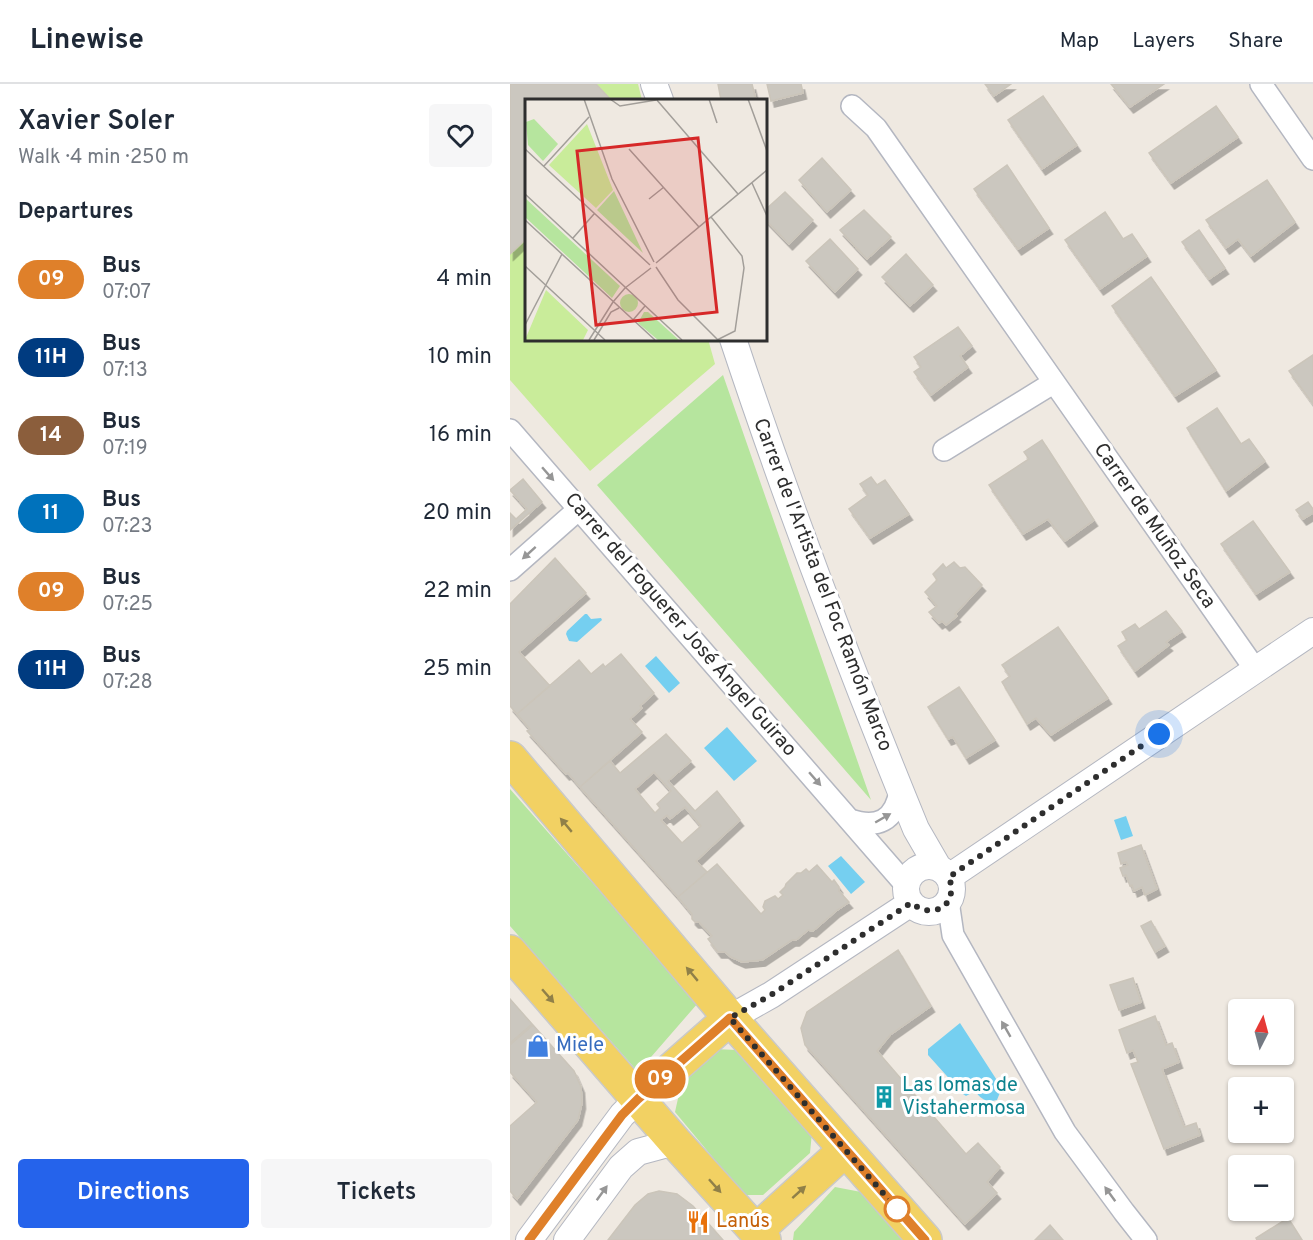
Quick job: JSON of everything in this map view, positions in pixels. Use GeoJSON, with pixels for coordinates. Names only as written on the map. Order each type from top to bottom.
{"type":"FeatureCollection","features":[{"type":"Feature","properties":{"kind":"main road"},"geometry":{"type":"LineString","coordinates":[[510,758],[730,1018],[925,1240]]}},
{"type":"Feature","properties":{"kind":"main road"},"geometry":{"type":"LineString","coordinates":[[510,952],[760,1236],[845,1150]]}},
{"type":"Feature","properties":{"kind":"main road"},"geometry":{"type":"LineString","coordinates":[[638,1099],[730,1018]]}},
{"type":"Feature","properties":{"kind":"street"},"geometry":{"type":"LineString","coordinates":[[654,84],[660,99]]}},
{"type":"Feature","properties":{"kind":"street"},"geometry":{"type":"LineString","coordinates":[[1261,84],[1313,159]]}},
{"type":"Feature","properties":{"kind":"street","name":"Carrer de Muñoz Seca"},"geometry":{"type":"LineString","coordinates":[[852,106],[876,128],[1255,669]]}},
{"type":"Feature","properties":{"kind":"street","name":"Carrer de l'Artista del Foc Ramón Marco"},"geometry":{"type":"LineString","coordinates":[[734,340],[762,428],[818,579],[916,829],[928,884],[953,935],[1065,1132],[1146,1240]]}},
{"type":"Feature","properties":{"kind":"street"},"geometry":{"type":"LineString","coordinates":[[944,450],[1053,383]]}},
{"type":"Feature","properties":{"kind":"street","name":"Carrer del Foguerer José Ángel Guirao"},"geometry":{"type":"LineString","coordinates":[[510,430],[850,820],[928,884]]}},
{"type":"Feature","properties":{"kind":"street"},"geometry":{"type":"LineString","coordinates":[[510,570],[579,508]]}},
{"type":"Feature","properties":{"kind":"street"},"geometry":{"type":"LineString","coordinates":[[730,1018],[771,995],[928,884],[1313,632]]}},
{"type":"Feature","properties":{"kind":"street"},"geometry":{"type":"LineString","coordinates":[[850,820],[867,825],[878,823],[893,812],[898,803],[900,791]]}},
{"type":"Feature","properties":{"kind":"street"},"geometry":{"type":"LineString","coordinates":[[530,1240],[622,1115],[638,1099]]}},
{"type":"Feature","properties":{"kind":"street"},"geometry":{"type":"LineString","coordinates":[[567,1240],[621,1167],[638,1152],[675,1142]]}},
{"type":"Feature","properties":{"kind":"green space"},"geometry":{"type":"Polygon","coordinates":[[[510,84],[638,84],[642,99],[525,99],[525,340],[708,340],[715,364],[590,471],[510,380],[510,84]]]}},
{"type":"Feature","properties":{"kind":"green space"},"geometry":{"type":"Polygon","coordinates":[[[723,375],[871,800],[597,485],[723,375]]]}},
{"type":"Feature","properties":{"kind":"green space"},"geometry":{"type":"Polygon","coordinates":[[[510,789],[698,1003],[638,1072],[510,926],[510,789]]]}},
{"type":"Feature","properties":{"kind":"green space"},"geometry":{"type":"Polygon","coordinates":[[[713,1049],[737,1050],[812,1132],[810,1153],[763,1195],[744,1195],[675,1112],[681,1085],[713,1049]]]}},
{"type":"Feature","properties":{"kind":"green space"},"geometry":{"type":"Polygon","coordinates":[[[835,1187],[861,1192],[905,1240],[793,1240],[794,1232],[835,1187]]]}},
{"type":"Feature","properties":{"kind":"water"},"geometry":{"type":"Polygon","coordinates":[[[585,614],[591,619],[601,618],[602,620],[577,642],[569,641],[567,631],[585,614]]]}},
{"type":"Feature","properties":{"kind":"water"},"geometry":{"type":"Polygon","coordinates":[[[656,656],[680,683],[669,693],[645,666],[656,656]]]}},
{"type":"Feature","properties":{"kind":"water"},"geometry":{"type":"Polygon","coordinates":[[[727,727],[757,761],[734,781],[704,748],[727,727]]]}},
{"type":"Feature","properties":{"kind":"water"},"geometry":{"type":"Polygon","coordinates":[[[1126,816],[1133,836],[1121,840],[1114,820],[1126,816]]]}},
{"type":"Feature","properties":{"kind":"water"},"geometry":{"type":"Polygon","coordinates":[[[841,856],[865,882],[851,894],[828,866],[841,856]]]}},
{"type":"Feature","properties":{"kind":"water"},"geometry":{"type":"Polygon","coordinates":[[[960,1023],[1000,1085],[1001,1090],[997,1100],[984,1100],[975,1091],[966,1096],[928,1055],[928,1049],[960,1023]]]}},
{"type":"Feature","properties":{"kind":"building"},"geometry":{"type":"Polygon","coordinates":[[[510,84],[596,84],[610,99],[525,99],[525,240],[510,254],[510,84]]]}},
{"type":"Feature","properties":{"kind":"building"},"geometry":{"type":"Polygon","coordinates":[[[718,84],[752,84],[756,99],[721,99],[718,84]]]}},
{"type":"Feature","properties":{"kind":"building"},"geometry":{"type":"Polygon","coordinates":[[[767,84],[801,84],[803,93],[771,101],[767,84]]]}},
{"type":"Feature","properties":{"kind":"building"},"geometry":{"type":"Polygon","coordinates":[[[985,84],[1011,84],[994,96],[985,84]]]}},
{"type":"Feature","properties":{"kind":"building"},"geometry":{"type":"Polygon","coordinates":[[[1111,84],[1164,84],[1130,107],[1111,84]]]}},
{"type":"Feature","properties":{"kind":"building"},"geometry":{"type":"Polygon","coordinates":[[[1043,96],[1077,145],[1042,169],[1008,120],[1043,96]]]}},
{"type":"Feature","properties":{"kind":"building"},"geometry":{"type":"Polygon","coordinates":[[[1216,106],[1238,137],[1171,183],[1149,153],[1216,106]]]}},
{"type":"Feature","properties":{"kind":"building"},"geometry":{"type":"Polygon","coordinates":[[[822,158],[851,190],[827,212],[799,180],[822,158]]]}},
{"type":"Feature","properties":{"kind":"building"},"geometry":{"type":"Polygon","coordinates":[[[1007,165],[1049,228],[1018,249],[974,189],[1007,165]]]}},
{"type":"Feature","properties":{"kind":"building"},"geometry":{"type":"Polygon","coordinates":[[[1267,180],[1295,222],[1251,256],[1238,239],[1226,248],[1206,220],[1267,180]]]}},
{"type":"Feature","properties":{"kind":"building"},"geometry":{"type":"Polygon","coordinates":[[[785,192],[813,220],[789,244],[766,220],[766,209],[785,192]]]}},
{"type":"Feature","properties":{"kind":"building"},"geometry":{"type":"Polygon","coordinates":[[[864,210],[891,237],[867,259],[840,230],[864,210]]]}},
{"type":"Feature","properties":{"kind":"building"},"geometry":{"type":"Polygon","coordinates":[[[1105,212],[1123,239],[1132,234],[1147,256],[1100,289],[1065,240],[1105,212]]]}},
{"type":"Feature","properties":{"kind":"building"},"geometry":{"type":"Polygon","coordinates":[[[1199,230],[1225,268],[1209,279],[1182,242],[1199,230]]]}},
{"type":"Feature","properties":{"kind":"building"},"geometry":{"type":"Polygon","coordinates":[[[830,239],[858,269],[835,292],[806,261],[830,239]]]}},
{"type":"Feature","properties":{"kind":"building"},"geometry":{"type":"Polygon","coordinates":[[[906,254],[933,285],[910,306],[882,277],[906,254]]]}},
{"type":"Feature","properties":{"kind":"building"},"geometry":{"type":"Polygon","coordinates":[[[1151,277],[1216,370],[1175,396],[1112,306],[1151,277]]]}},
{"type":"Feature","properties":{"kind":"building"},"geometry":{"type":"Polygon","coordinates":[[[958,327],[972,346],[960,356],[968,367],[931,395],[914,372],[921,367],[914,357],[958,327]]]}},
{"type":"Feature","properties":{"kind":"building"},"geometry":{"type":"Polygon","coordinates":[[[1313,355],[1313,404],[1289,371],[1313,355]]]}},
{"type":"Feature","properties":{"kind":"building"},"geometry":{"type":"Polygon","coordinates":[[[1217,408],[1241,444],[1249,439],[1265,461],[1226,491],[1187,428],[1217,408]]]}},
{"type":"Feature","properties":{"kind":"building"},"geometry":{"type":"Polygon","coordinates":[[[1042,440],[1094,520],[1065,541],[1048,519],[1023,534],[989,485],[1029,459],[1024,452],[1042,440]]]}},
{"type":"Feature","properties":{"kind":"building"},"geometry":{"type":"Polygon","coordinates":[[[871,477],[877,485],[885,480],[909,514],[870,538],[849,509],[868,495],[860,484],[871,477]]]}},
{"type":"Feature","properties":{"kind":"building"},"geometry":{"type":"Polygon","coordinates":[[[523,479],[542,502],[510,530],[510,513],[516,519],[527,509],[510,490],[523,479]]]}},
{"type":"Feature","properties":{"kind":"building"},"geometry":{"type":"Polygon","coordinates":[[[1308,502],[1313,513],[1303,519],[1296,510],[1308,502]]]}},
{"type":"Feature","properties":{"kind":"building"},"geometry":{"type":"Polygon","coordinates":[[[1253,521],[1290,572],[1256,594],[1221,544],[1253,521]]]}},
{"type":"Feature","properties":{"kind":"building"},"geometry":{"type":"Polygon","coordinates":[[[555,558],[586,593],[519,652],[550,686],[517,714],[510,706],[510,604],[555,558]]]}},
{"type":"Feature","properties":{"kind":"building"},"geometry":{"type":"Polygon","coordinates":[[[954,562],[960,568],[965,567],[982,585],[955,614],[957,616],[946,625],[942,621],[939,623],[929,612],[937,606],[925,592],[937,580],[933,574],[943,564],[946,568],[954,562]]]}},
{"type":"Feature","properties":{"kind":"building"},"geometry":{"type":"Polygon","coordinates":[[[1166,611],[1182,631],[1166,642],[1169,645],[1135,671],[1118,646],[1127,640],[1122,632],[1135,624],[1139,629],[1166,611]]]}},
{"type":"Feature","properties":{"kind":"building"},"geometry":{"type":"Polygon","coordinates":[[[1058,627],[1108,698],[1051,735],[1036,718],[1027,724],[1002,682],[1010,676],[1002,665],[1058,627]]]}},
{"type":"Feature","properties":{"kind":"building"},"geometry":{"type":"Polygon","coordinates":[[[621,654],[654,693],[630,719],[642,732],[580,787],[527,731],[530,729],[517,714],[579,660],[591,674],[603,664],[605,667],[621,654]]]}},
{"type":"Feature","properties":{"kind":"building"},"geometry":{"type":"Polygon","coordinates":[[[959,687],[995,740],[966,758],[953,737],[948,739],[928,707],[959,687]]]}},
{"type":"Feature","properties":{"kind":"building"},"geometry":{"type":"Polygon","coordinates":[[[666,734],[691,761],[668,781],[695,811],[717,791],[740,820],[696,861],[707,872],[678,897],[580,787],[610,761],[620,773],[666,734]],[[654,772],[635,789],[655,813],[660,808],[657,804],[671,791],[654,772]],[[685,807],[670,819],[667,815],[661,820],[682,843],[701,826],[685,807]]]}},
{"type":"Feature","properties":{"kind":"building"},"geometry":{"type":"Polygon","coordinates":[[[1141,845],[1157,889],[1145,895],[1142,887],[1134,891],[1126,875],[1123,876],[1120,868],[1128,865],[1126,862],[1121,864],[1118,853],[1141,845]]]}},
{"type":"Feature","properties":{"kind":"building"},"geometry":{"type":"Polygon","coordinates":[[[717,864],[761,914],[765,910],[763,907],[765,901],[775,896],[778,899],[783,895],[780,892],[797,873],[806,869],[809,872],[817,865],[832,882],[834,880],[839,891],[849,902],[813,931],[808,930],[796,940],[792,940],[762,960],[742,962],[725,952],[718,952],[708,939],[712,936],[699,922],[692,919],[692,914],[678,897],[717,864]]]}},
{"type":"Feature","properties":{"kind":"building"},"geometry":{"type":"Polygon","coordinates":[[[1151,921],[1165,946],[1155,952],[1141,926],[1151,921]]]}},
{"type":"Feature","properties":{"kind":"building","name":"Las lomas de Vistahermosa"},"geometry":{"type":"Polygon","coordinates":[[[898,950],[931,1006],[890,1035],[877,1051],[966,1154],[978,1143],[1000,1167],[987,1182],[997,1193],[965,1224],[805,1045],[801,1028],[807,1012],[898,950]]]}},
{"type":"Feature","properties":{"kind":"building"},"geometry":{"type":"Polygon","coordinates":[[[1133,978],[1141,1002],[1119,1010],[1110,985],[1133,978]]]}},
{"type":"Feature","properties":{"kind":"building"},"geometry":{"type":"Polygon","coordinates":[[[510,999],[532,1024],[510,1043],[510,999]]]}},
{"type":"Feature","properties":{"kind":"building"},"geometry":{"type":"Polygon","coordinates":[[[1155,1016],[1166,1045],[1172,1043],[1179,1062],[1162,1069],[1184,1127],[1196,1123],[1200,1135],[1164,1149],[1131,1064],[1138,1062],[1133,1050],[1127,1053],[1119,1030],[1155,1016]]]}},
{"type":"Feature","properties":{"kind":"building"},"geometry":{"type":"Polygon","coordinates":[[[533,1025],[574,1071],[581,1087],[582,1103],[578,1120],[517,1199],[510,1191],[510,1126],[537,1102],[510,1072],[510,1045],[533,1025]]]}},
{"type":"Feature","properties":{"kind":"building"},"geometry":{"type":"Polygon","coordinates":[[[659,1191],[677,1194],[693,1206],[723,1240],[608,1240],[635,1205],[648,1194],[659,1191]]]}},
{"type":"Feature","properties":{"kind":"building"},"geometry":{"type":"Polygon","coordinates":[[[1283,1221],[1290,1221],[1302,1240],[1257,1240],[1256,1238],[1283,1221]]]}},
{"type":"Feature","properties":{"kind":"building"},"geometry":{"type":"Polygon","coordinates":[[[1050,1225],[1063,1240],[1035,1240],[1050,1225]]]}},
{"type":"Feature","properties":{"kind":"bus line","name":"09"},"geometry":{"type":"LineString","coordinates":[[529,1240],[622,1115],[730,1018],[925,1240]]}},
{"type":"Feature","properties":{"kind":"place","name":"Miele"},"geometry":{"type":"Point","coordinates":[538,1046]}},
{"type":"Feature","properties":{"kind":"place","name":"Las lomas de Vistahermosa"},"geometry":{"type":"Point","coordinates":[884,1097]}},
{"type":"Feature","properties":{"kind":"place","name":"Lanús"},"geometry":{"type":"Point","coordinates":[698,1222]}},
{"type":"Feature","properties":{"kind":"route"},"geometry":{"type":"LineString","coordinates":[[897,1209],[730,1018],[771,995],[911,903],[920,910],[930,912],[940,909],[952,894],[949,877],[1159,734]]}}]}
